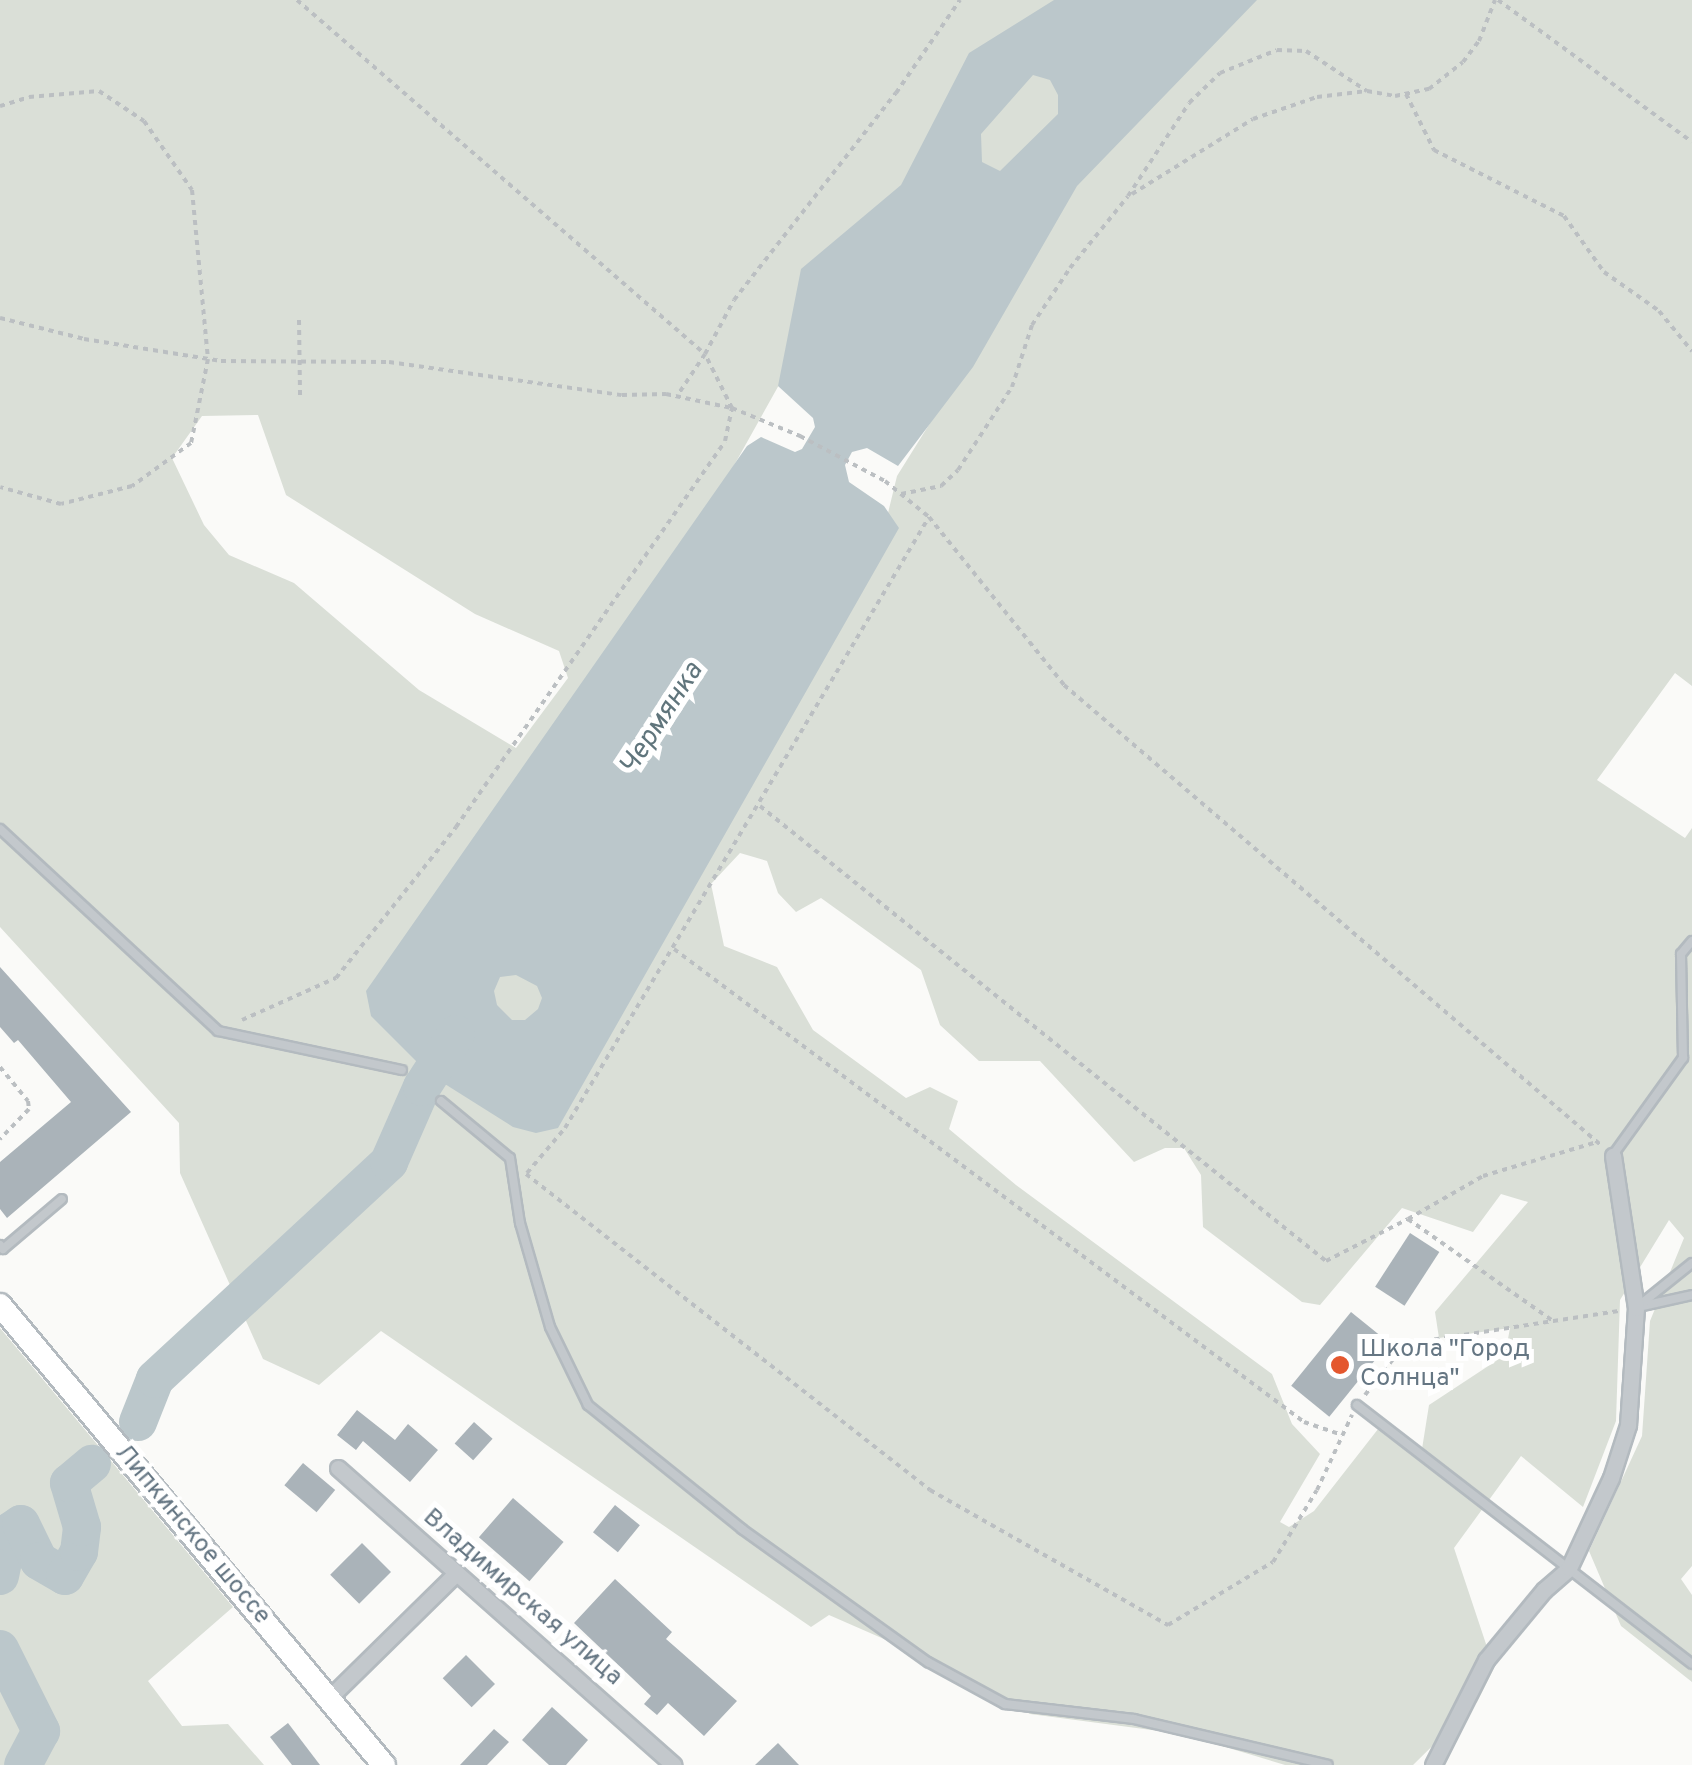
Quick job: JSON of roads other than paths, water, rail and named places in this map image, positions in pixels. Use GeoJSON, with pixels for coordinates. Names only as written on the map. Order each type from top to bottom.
{"type":"FeatureCollection","features":[{"type":"Feature","properties":{"kind":"street"},"geometry":{"type":"LineString","coordinates":[[1431,1764],[1486,1660],[1544,1590],[1569,1568],[1611,1478],[1628,1425],[1636,1308],[1613,1156]]}},
{"type":"Feature","properties":{"kind":"street","name":"Липкинское шоссе"},"geometry":{"type":"LineString","coordinates":[[0,1305],[384,1765]]}},
{"type":"Feature","properties":{"kind":"street","name":"Владимирская улица"},"geometry":{"type":"LineString","coordinates":[[338,1468],[674,1765]]}},
{"type":"Feature","properties":{"kind":"street"},"geometry":{"type":"LineString","coordinates":[[328,1698],[456,1573]]}},
{"type":"Feature","properties":{"kind":"lane"},"geometry":{"type":"LineString","coordinates":[[0,829],[218,1031],[402,1070]]}},
{"type":"Feature","properties":{"kind":"lane"},"geometry":{"type":"LineString","coordinates":[[1613,1156],[1682,1058],[1681,954],[1692,941]]}},
{"type":"Feature","properties":{"kind":"lane"},"geometry":{"type":"LineString","coordinates":[[441,1101],[510,1158],[520,1222],[550,1327],[588,1405],[742,1529],[928,1662],[1004,1704],[1134,1718],[1328,1765]]}},
{"type":"Feature","properties":{"kind":"lane"},"geometry":{"type":"LineString","coordinates":[[1,1248],[62,1199]]}},
{"type":"Feature","properties":{"kind":"lane"},"geometry":{"type":"LineString","coordinates":[[1636,1308],[1692,1263]]}},
{"type":"Feature","properties":{"kind":"lane"},"geometry":{"type":"LineString","coordinates":[[1636,1308],[1692,1296]]}},
{"type":"Feature","properties":{"kind":"lane"},"geometry":{"type":"LineString","coordinates":[[1356,1405],[1692,1664]]}},
{"type":"Feature","properties":{"kind":"water"},"geometry":{"type":"Polygon","coordinates":[[[1054,0],[1257,0],[1077,186],[973,367],[898,466],[867,448],[852,452],[845,465],[849,482],[884,506],[899,528],[558,1128],[536,1133],[513,1127],[429,1074],[371,1016],[366,991],[747,446],[761,437],[795,452],[802,449],[815,427],[813,418],[778,386],[801,269],[901,185],[969,53],[1054,0]],[[1033,75],[981,134],[982,162],[1000,171],[1058,114],[1058,95],[1050,80],[1033,75]],[[516,975],[500,977],[494,991],[497,1005],[512,1020],[525,1020],[538,1009],[542,998],[537,986],[516,975]]]}},
{"type":"Feature","properties":{"kind":"waterway","name":"Чермянка"},"geometry":{"type":"LineString","coordinates":[[138,1422],[155,1379],[389,1162],[422,1087],[456,1034]]}},
{"type":"Feature","properties":{"kind":"waterway","name":"Чермянка"},"geometry":{"type":"LineString","coordinates":[[0,1576],[9,1532],[21,1524],[39,1561],[65,1576],[79,1552],[82,1527],[69,1483],[92,1464]]}},
{"type":"Feature","properties":{"kind":"waterway","name":"Чермянка"},"geometry":{"type":"LineString","coordinates":[[0,1649],[41,1731],[23,1765]]}},
{"type":"Feature","properties":{"kind":"place","name":"Школа \"Город Cолнца\""},"geometry":{"type":"Point","coordinates":[1340,1365]}}]}
